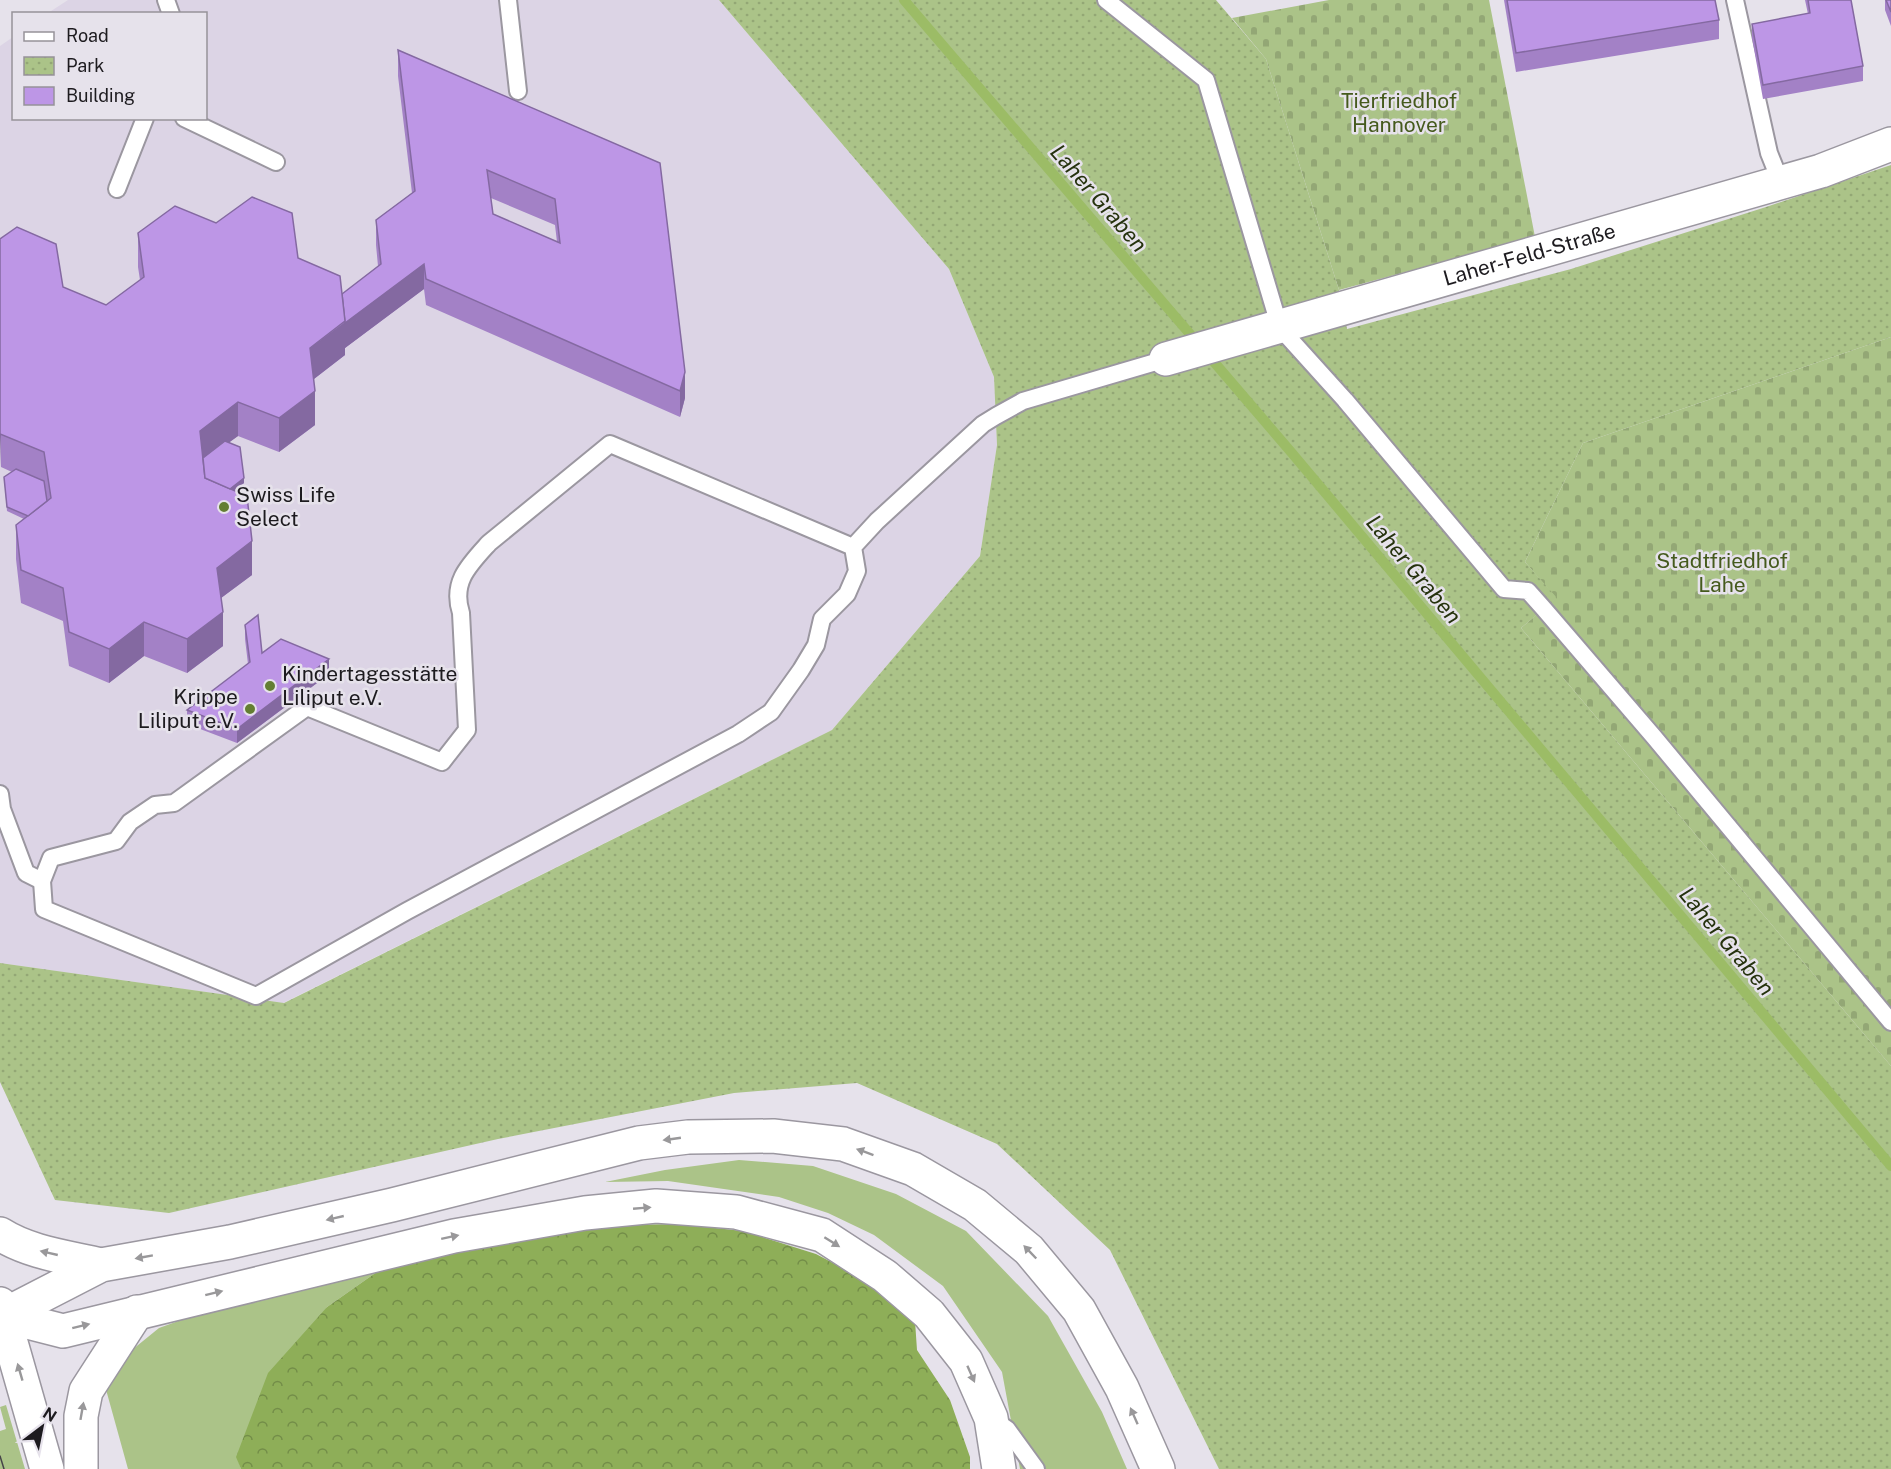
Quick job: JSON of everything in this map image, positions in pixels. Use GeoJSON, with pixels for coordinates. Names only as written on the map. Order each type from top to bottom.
{"type":"FeatureCollection","features":[{"type":"Feature","properties":{"kind":"main road","name":"Laher-Feld-Straße"},"geometry":{"type":"LineString","coordinates":[[1166,359],[1781,183],[1821,171],[1891,144]]}},
{"type":"Feature","properties":{"kind":"main road"},"geometry":{"type":"LineString","coordinates":[[1,1313],[101,1265],[242,1239],[392,1205],[639,1143],[688,1137],[773,1136],[843,1144],[913,1169],[975,1205],[1029,1250],[1079,1310],[1122,1388],[1158,1469]]}},
{"type":"Feature","properties":{"kind":"main road"},"geometry":{"type":"LineString","coordinates":[[1,1313],[63,1330],[454,1236],[585,1213],[656,1206],[735,1212],[822,1235],[885,1275],[929,1314],[966,1361],[991,1418],[999,1469]]}},
{"type":"Feature","properties":{"kind":"main road"},"geometry":{"type":"LineString","coordinates":[[0,1234],[15,1243],[42,1252],[101,1265]]}},
{"type":"Feature","properties":{"kind":"main road"},"geometry":{"type":"LineString","coordinates":[[81,1469],[81,1416],[86,1391],[137,1312]]}},
{"type":"Feature","properties":{"kind":"main road"},"geometry":{"type":"LineString","coordinates":[[1,1313],[47,1469]]}},
{"type":"Feature","properties":{"kind":"lane"},"geometry":{"type":"LineString","coordinates":[[508,0],[518,91]]}},
{"type":"Feature","properties":{"kind":"lane"},"geometry":{"type":"LineString","coordinates":[[1106,0],[1206,80],[1280,328],[1345,400],[1504,589],[1528,591],[1544,609],[1654,737],[1891,1022]]}},
{"type":"Feature","properties":{"kind":"lane"},"geometry":{"type":"LineString","coordinates":[[1735,0],[1769,153],[1781,183]]}},
{"type":"Feature","properties":{"kind":"lane"},"geometry":{"type":"LineString","coordinates":[[117,189],[143,120]]}},
{"type":"Feature","properties":{"kind":"lane"},"geometry":{"type":"LineString","coordinates":[[188,120],[276,162]]}},
{"type":"Feature","properties":{"kind":"lane"},"geometry":{"type":"LineString","coordinates":[[853,547],[877,520],[983,424],[996,416],[1023,401],[1166,359]]}},
{"type":"Feature","properties":{"kind":"lane"},"geometry":{"type":"LineString","coordinates":[[610,444],[853,547],[857,571],[847,594],[822,619],[816,645],[771,712],[738,734],[407,910],[256,996],[44,909],[42,881],[51,858],[116,841],[130,822],[155,805],[174,803],[307,707],[442,762],[467,730],[461,613],[457,601],[460,581],[489,543],[610,444]]}},
{"type":"Feature","properties":{"kind":"lane"},"geometry":{"type":"LineString","coordinates":[[0,794],[2,809],[26,873],[42,881]]}},
{"type":"Feature","properties":{"kind":"lane"},"geometry":{"type":"LineString","coordinates":[[991,1418],[1007,1429],[1036,1469]]}},
{"type":"Feature","properties":{"kind":"shaded area"},"geometry":{"type":"Polygon","coordinates":[[[68,0],[719,0],[949,269],[994,377],[997,445],[980,556],[832,730],[283,1003],[0,963],[0,46],[12,38],[12,120],[207,120],[207,12],[50,12],[68,0]]]}},
{"type":"Feature","properties":{"kind":"green space"},"geometry":{"type":"Polygon","coordinates":[[[719,0],[1216,0],[1266,59],[1339,290],[1347,329],[1571,269],[1891,165],[1891,337],[1583,443],[1525,562],[1557,598],[1521,628],[1891,1066],[1891,1469],[1219,1469],[1110,1250],[997,1144],[857,1083],[734,1093],[498,1139],[169,1213],[55,1200],[0,1082],[0,963],[284,1003],[832,730],[980,556],[997,445],[994,377],[949,269],[719,0]]]}},
{"type":"Feature","properties":{"kind":"green space","name":"Tierfriedhof Hannover"},"geometry":{"type":"Polygon","coordinates":[[[1329,0],[1489,0],[1535,237],[1339,290],[1266,59],[1232,18],[1329,0]]]}},
{"type":"Feature","properties":{"kind":"green space","name":"Stadtfriedhof Lahe"},"geometry":{"type":"Polygon","coordinates":[[[1891,337],[1891,1066],[1521,628],[1556,598],[1525,562],[1583,443],[1891,337]]]}},
{"type":"Feature","properties":{"kind":"green space"},"geometry":{"type":"Polygon","coordinates":[[[739,1160],[813,1166],[896,1194],[966,1231],[1048,1316],[1102,1412],[1127,1469],[1020,1469],[1002,1372],[943,1286],[874,1235],[828,1213],[779,1197],[668,1181],[605,1182],[665,1170],[739,1160]]]}},
{"type":"Feature","properties":{"kind":"green space"},"geometry":{"type":"Polygon","coordinates":[[[679,1224],[743,1231],[816,1254],[875,1285],[915,1321],[917,1350],[950,1400],[970,1457],[970,1469],[241,1469],[236,1457],[268,1373],[327,1307],[381,1269],[500,1241],[621,1225],[679,1224]]]}},
{"type":"Feature","properties":{"kind":"green space"},"geometry":{"type":"Polygon","coordinates":[[[381,1269],[327,1307],[237,1457],[241,1469],[128,1469],[105,1386],[127,1354],[159,1328],[195,1315],[381,1269]]]}},
{"type":"Feature","properties":{"kind":"green space"},"geometry":{"type":"Polygon","coordinates":[[[6,1405],[25,1469],[0,1469],[0,1431],[6,1429],[0,1407],[6,1405]]]}},
{"type":"Feature","properties":{"kind":"building"},"geometry":{"type":"Polygon","coordinates":[[[1507,0],[1715,0],[1719,20],[1516,53],[1507,0]]]}},
{"type":"Feature","properties":{"kind":"building"},"geometry":{"type":"Polygon","coordinates":[[[1808,0],[1851,0],[1863,66],[1763,85],[1752,24],[1810,13],[1808,0]]]}},
{"type":"Feature","properties":{"kind":"building"},"geometry":{"type":"Polygon","coordinates":[[[1886,0],[1891,0],[1891,12],[1886,0]]]}},
{"type":"Feature","properties":{"kind":"building"},"geometry":{"type":"Polygon","coordinates":[[[398,50],[660,163],[685,372],[680,391],[426,279],[424,264],[345,323],[342,294],[381,264],[376,220],[415,191],[398,50]],[[487,170],[493,214],[560,243],[555,199],[487,170]]]}},
{"type":"Feature","properties":{"kind":"building"},"geometry":{"type":"Polygon","coordinates":[[[252,197],[292,213],[298,258],[340,276],[345,321],[310,348],[315,391],[279,418],[238,402],[200,431],[205,478],[247,496],[252,541],[217,568],[223,612],[187,639],[144,622],[109,649],[69,632],[63,588],[21,570],[16,525],[51,498],[44,452],[0,434],[0,239],[17,227],[56,244],[63,287],[106,305],[144,277],[138,233],[175,206],[216,223],[252,197]]]}},
{"type":"Feature","properties":{"kind":"building"},"geometry":{"type":"Polygon","coordinates":[[[225,441],[240,447],[244,478],[230,489],[205,478],[203,458],[225,441]]]}},
{"type":"Feature","properties":{"kind":"building"},"geometry":{"type":"Polygon","coordinates":[[[16,469],[44,481],[47,501],[28,516],[7,507],[4,477],[16,469]]]}},
{"type":"Feature","properties":{"kind":"building"},"geometry":{"type":"Polygon","coordinates":[[[258,615],[262,653],[281,639],[329,659],[237,729],[187,710],[250,662],[245,625],[258,615]]]}},
{"type":"Feature","properties":{"kind":"waterway","name":"Laher Graben"},"geometry":{"type":"LineString","coordinates":[[904,0],[1291,452],[1891,1166]]}},
{"type":"Feature","properties":{"kind":"tram line"},"geometry":{"type":"LineString","coordinates":[[0,1456],[4,1469]]}},
{"type":"Feature","properties":{"kind":"place","name":"Swiss Life Select"},"geometry":{"type":"Point","coordinates":[224,507]}},
{"type":"Feature","properties":{"kind":"place","name":"Kindertagesstätte Liliput e.V."},"geometry":{"type":"Point","coordinates":[270,686]}},
{"type":"Feature","properties":{"kind":"place","name":"Krippe Liliput e.V."},"geometry":{"type":"Point","coordinates":[250,709]}}]}
